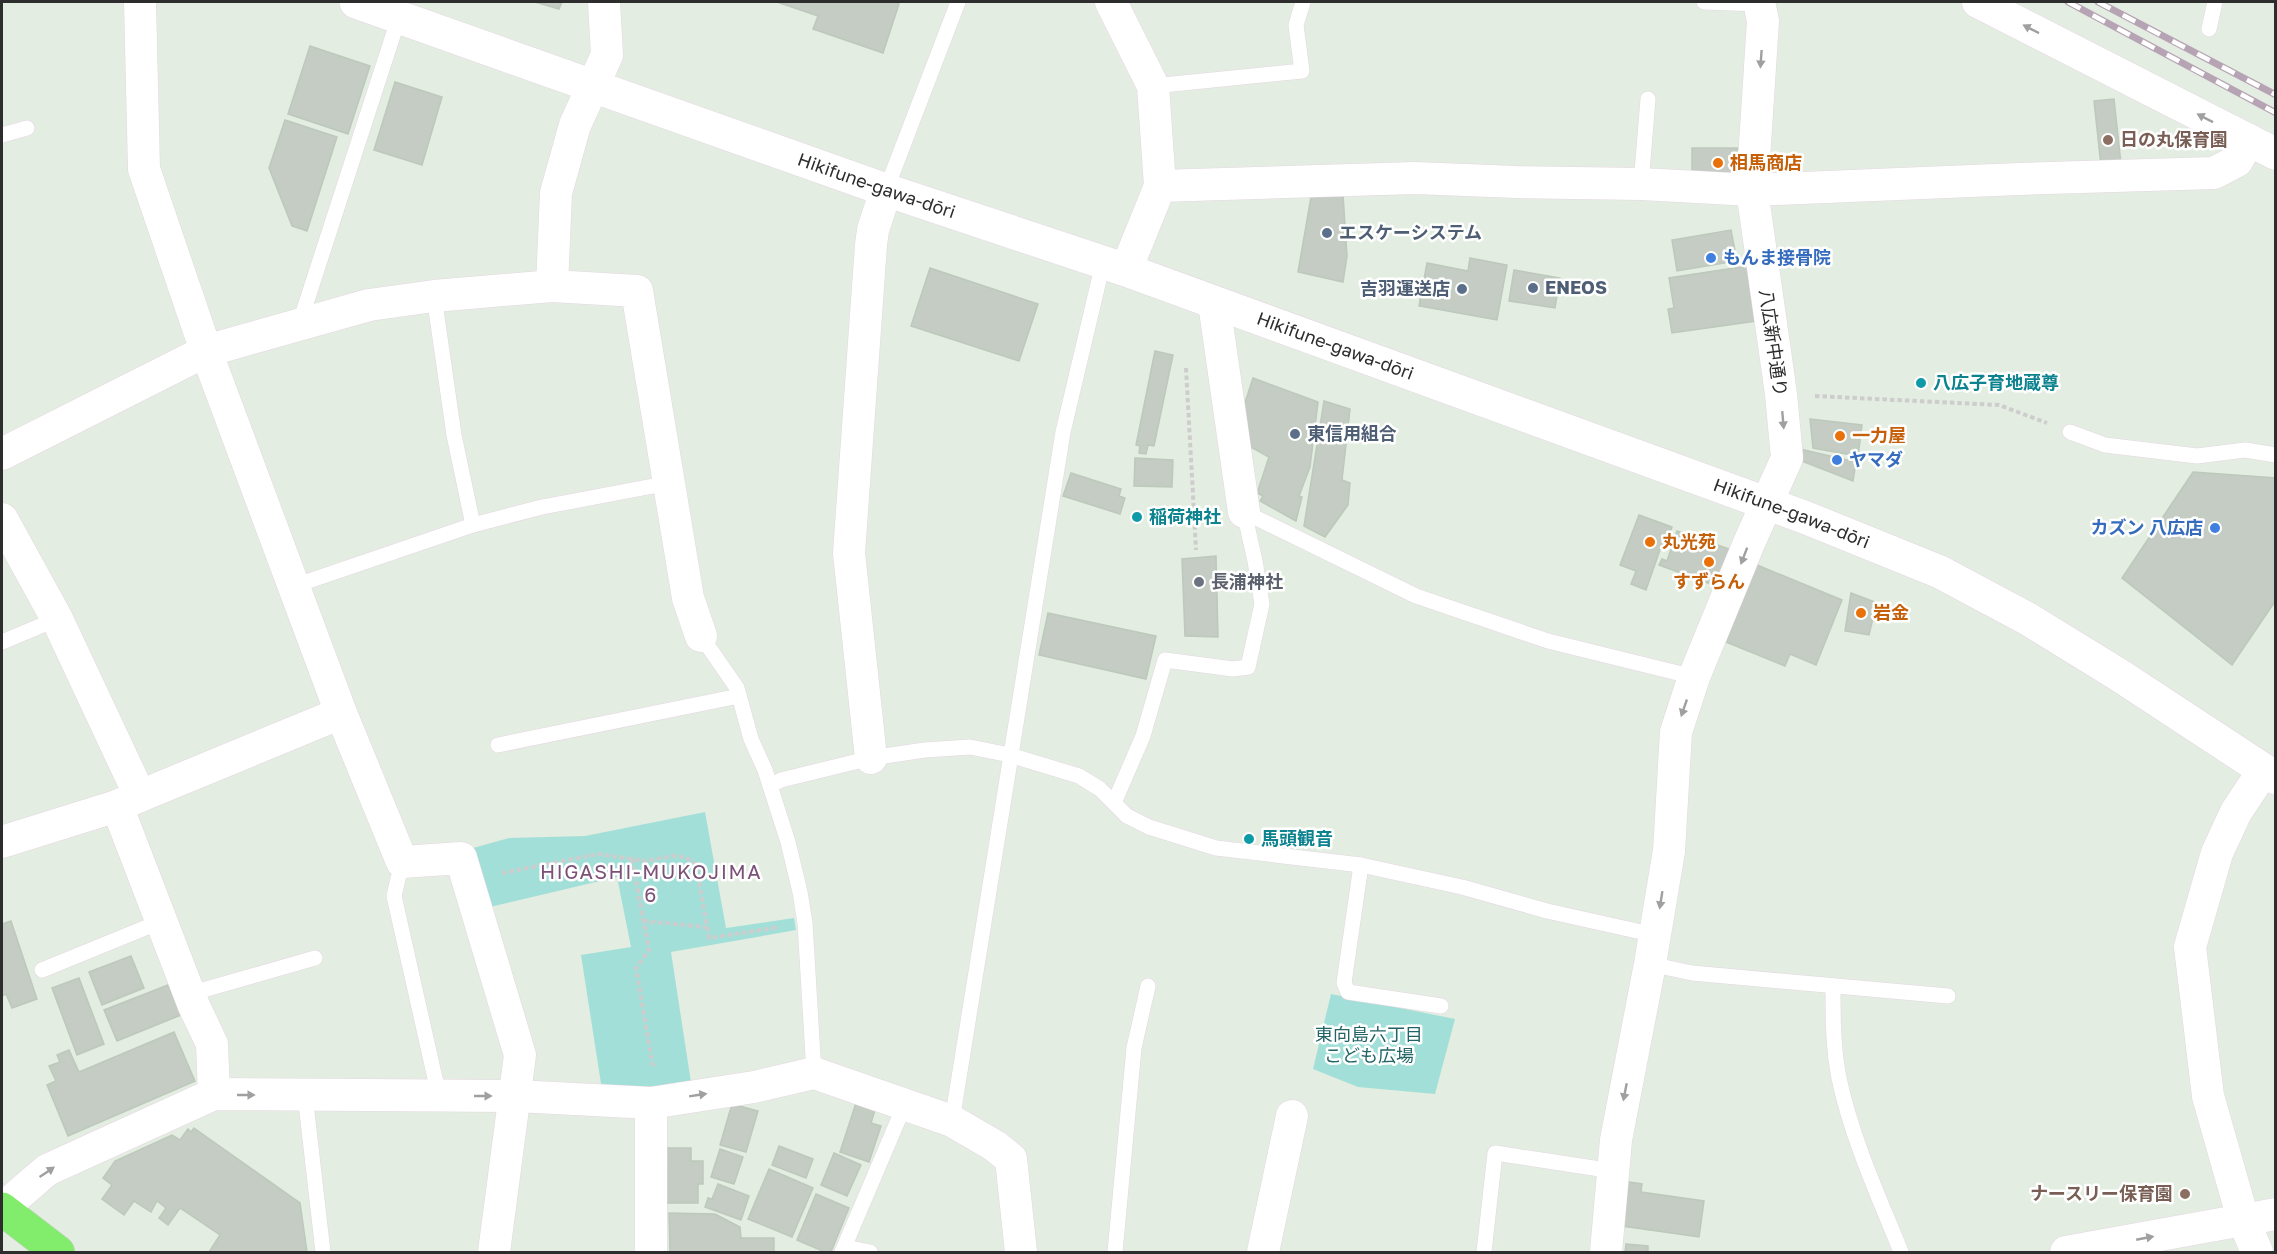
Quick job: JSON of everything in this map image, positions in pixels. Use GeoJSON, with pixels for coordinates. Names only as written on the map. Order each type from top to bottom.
{"type":"FeatureCollection","features":[{"type":"Feature","properties":{"kind":"highway"},"geometry":{"type":"LineString","coordinates":[[2,1209],[47,1248]]}},
{"type":"Feature","properties":{"kind":"street"},"geometry":{"type":"LineString","coordinates":[[140,2],[144,169],[206,351],[341,713],[402,862],[461,858],[520,1055],[494,1252]]}},
{"type":"Feature","properties":{"kind":"street","name":"Hikifune-gawa-dōri"},"geometry":{"type":"LineString","coordinates":[[356,2],[886,190],[1115,267],[1767,502],[1941,572],[2028,619],[2119,675],[2270,774]]}},
{"type":"Feature","properties":{"kind":"street"},"geometry":{"type":"LineString","coordinates":[[552,286],[556,193],[575,125],[607,55],[604,2]]}},
{"type":"Feature","properties":{"kind":"street"},"geometry":{"type":"LineString","coordinates":[[1111,2],[1152,86],[1160,186],[1115,267]]}},
{"type":"Feature","properties":{"kind":"street"},"geometry":{"type":"LineString","coordinates":[[1978,2],[2262,147]]}},
{"type":"Feature","properties":{"kind":"street","name":"八広新中通り"},"geometry":{"type":"LineString","coordinates":[[1606,1252],[1616,1140],[1669,850],[1676,732],[1694,677],[1786,458],[1781,394],[1752,190],[1763,21],[1759,3]]}},
{"type":"Feature","properties":{"kind":"street"},"geometry":{"type":"LineString","coordinates":[[1160,186],[1414,178],[1641,184],[1752,190],[2214,173],[2262,147]]}},
{"type":"Feature","properties":{"kind":"street"},"geometry":{"type":"LineString","coordinates":[[872,758],[849,554],[871,244],[873,230],[886,190]]}},
{"type":"Feature","properties":{"kind":"street"},"geometry":{"type":"LineString","coordinates":[[2,454],[206,351],[369,305],[434,296],[552,286],[637,291],[688,598],[701,636]]}},
{"type":"Feature","properties":{"kind":"street"},"geometry":{"type":"LineString","coordinates":[[1214,303],[1244,512]]}},
{"type":"Feature","properties":{"kind":"street"},"geometry":{"type":"LineString","coordinates":[[2,519],[57,619],[128,801],[162,921],[189,994],[212,1044],[214,1094]]}},
{"type":"Feature","properties":{"kind":"street"},"geometry":{"type":"LineString","coordinates":[[2,842],[128,801],[341,713]]}},
{"type":"Feature","properties":{"kind":"street"},"geometry":{"type":"LineString","coordinates":[[2257,1252],[2242,1219],[2208,1096],[2190,947],[2217,853],[2236,812],[2270,774]]}},
{"type":"Feature","properties":{"kind":"street"},"geometry":{"type":"LineString","coordinates":[[2,1209],[47,1170],[214,1094],[516,1096],[651,1103],[754,1087],[814,1073],[952,1121],[1011,1159],[1021,1252]]}},
{"type":"Feature","properties":{"kind":"street"},"geometry":{"type":"LineString","coordinates":[[651,1103],[651,1252]]}},
{"type":"Feature","properties":{"kind":"street"},"geometry":{"type":"LineString","coordinates":[[1263,1252],[1292,1116]]}},
{"type":"Feature","properties":{"kind":"street"},"geometry":{"type":"LineString","coordinates":[[2082,1251],[2276,1214]]}},
{"type":"Feature","properties":{"kind":"lane"},"geometry":{"type":"LineString","coordinates":[[886,190],[958,2]]}},
{"type":"Feature","properties":{"kind":"lane"},"geometry":{"type":"LineString","coordinates":[[1152,86],[1302,71],[1296,26],[1303,2]]}},
{"type":"Feature","properties":{"kind":"lane"},"geometry":{"type":"LineString","coordinates":[[1704,2],[1759,3]]}},
{"type":"Feature","properties":{"kind":"lane"},"geometry":{"type":"LineString","coordinates":[[2209,29],[2215,2]]}},
{"type":"Feature","properties":{"kind":"lane"},"geometry":{"type":"LineString","coordinates":[[299,325],[399,17]]}},
{"type":"Feature","properties":{"kind":"lane"},"geometry":{"type":"LineString","coordinates":[[1641,184],[1648,99]]}},
{"type":"Feature","properties":{"kind":"lane"},"geometry":{"type":"LineString","coordinates":[[2,135],[27,128]]}},
{"type":"Feature","properties":{"kind":"lane"},"geometry":{"type":"LineString","coordinates":[[952,1121],[1063,432],[1115,267]]}},
{"type":"Feature","properties":{"kind":"lane"},"geometry":{"type":"LineString","coordinates":[[434,296],[454,435],[473,525]]}},
{"type":"Feature","properties":{"kind":"lane"},"geometry":{"type":"LineString","coordinates":[[2070,432],[2105,445],[2197,456],[2245,450],[2276,455]]}},
{"type":"Feature","properties":{"kind":"lane"},"geometry":{"type":"LineString","coordinates":[[294,586],[473,525],[542,507],[669,483]]}},
{"type":"Feature","properties":{"kind":"lane"},"geometry":{"type":"LineString","coordinates":[[1114,804],[1143,736],[1165,660],[1233,669],[1248,667],[1262,603],[1256,561],[1244,512]]}},
{"type":"Feature","properties":{"kind":"lane"},"geometry":{"type":"LineString","coordinates":[[1244,512],[1416,596],[1548,640],[1694,677]]}},
{"type":"Feature","properties":{"kind":"lane"},"geometry":{"type":"LineString","coordinates":[[2,642],[57,619]]}},
{"type":"Feature","properties":{"kind":"lane"},"geometry":{"type":"LineString","coordinates":[[701,636],[737,688],[751,739],[765,770],[788,842],[805,923],[814,1073]]}},
{"type":"Feature","properties":{"kind":"lane"},"geometry":{"type":"LineString","coordinates":[[498,746],[740,696]]}},
{"type":"Feature","properties":{"kind":"lane"},"geometry":{"type":"LineString","coordinates":[[770,786],[781,780],[872,758],[925,750],[970,747],[1010,755],[1079,776],[1100,789],[1127,816],[1149,827],[1216,848],[1361,865],[1462,887],[1547,911],[1652,949],[1692,973],[1948,996]]}},
{"type":"Feature","properties":{"kind":"lane"},"geometry":{"type":"LineString","coordinates":[[402,862],[394,896],[439,1096]]}},
{"type":"Feature","properties":{"kind":"lane"},"geometry":{"type":"LineString","coordinates":[[1361,865],[1344,983],[1348,992],[1441,1006]]}},
{"type":"Feature","properties":{"kind":"lane"},"geometry":{"type":"LineString","coordinates":[[42,970],[162,921]]}},
{"type":"Feature","properties":{"kind":"lane"},"geometry":{"type":"LineString","coordinates":[[189,994],[315,958]]}},
{"type":"Feature","properties":{"kind":"lane"},"geometry":{"type":"LineString","coordinates":[[1115,1252],[1134,1048],[1148,986]]}},
{"type":"Feature","properties":{"kind":"lane"},"geometry":{"type":"LineString","coordinates":[[1833,986],[1833,1032],[1839,1077],[1851,1128],[1901,1252]]}},
{"type":"Feature","properties":{"kind":"lane"},"geometry":{"type":"LineString","coordinates":[[305,1095],[323,1252]]}},
{"type":"Feature","properties":{"kind":"lane"},"geometry":{"type":"LineString","coordinates":[[870,1252],[844,1250],[905,1104]]}},
{"type":"Feature","properties":{"kind":"lane"},"geometry":{"type":"LineString","coordinates":[[1484,1252],[1495,1153],[1613,1171]]}},
{"type":"Feature","properties":{"kind":"path"},"geometry":{"type":"LineString","coordinates":[[1185,360],[1196,550]]}},
{"type":"Feature","properties":{"kind":"path"},"geometry":{"type":"LineString","coordinates":[[1781,394],[1999,405],[2070,432]]}},
{"type":"Feature","properties":{"kind":"path"},"geometry":{"type":"LineString","coordinates":[[468,882],[512,870],[598,854],[646,861],[685,856],[696,864],[709,938],[805,923]]}},
{"type":"Feature","properties":{"kind":"path"},"geometry":{"type":"LineString","coordinates":[[632,859],[649,950],[636,968],[652,1067],[658,1066]]}},
{"type":"Feature","properties":{"kind":"path"},"geometry":{"type":"LineString","coordinates":[[643,921],[706,927]]}},
{"type":"Feature","properties":{"kind":"green space"},"geometry":{"type":"Polygon","coordinates":[[[705,812],[726,928],[794,918],[796,930],[671,952],[692,1089],[602,1090],[581,955],[631,947],[617,877],[490,907],[473,848],[509,838],[585,836],[705,812]]]}},
{"type":"Feature","properties":{"kind":"green space","name":"東向島六丁目 こども広場"},"geometry":{"type":"Polygon","coordinates":[[[1331,994],[1455,1019],[1435,1094],[1358,1087],[1313,1069],[1331,994]]]}},
{"type":"Feature","properties":{"kind":"building"},"geometry":{"type":"Polygon","coordinates":[[[535,2],[562,2],[559,9],[535,2]]]}},
{"type":"Feature","properties":{"kind":"building"},"geometry":{"type":"Polygon","coordinates":[[[777,2],[895,2],[899,4],[883,53],[813,29],[818,16],[777,2]]]}},
{"type":"Feature","properties":{"kind":"building"},"geometry":{"type":"Polygon","coordinates":[[[310,46],[370,66],[348,134],[288,114],[310,46]]]}},
{"type":"Feature","properties":{"kind":"building"},"geometry":{"type":"Polygon","coordinates":[[[395,82],[442,97],[422,165],[374,150],[395,82]]]}},
{"type":"Feature","properties":{"kind":"building"},"geometry":{"type":"Polygon","coordinates":[[[2114,99],[2121,164],[2101,166],[2094,101],[2114,99]]]}},
{"type":"Feature","properties":{"kind":"building"},"geometry":{"type":"Polygon","coordinates":[[[285,120],[337,137],[307,231],[292,226],[269,168],[285,120]]]}},
{"type":"Feature","properties":{"kind":"building"},"geometry":{"type":"Polygon","coordinates":[[[1692,148],[1739,148],[1739,178],[1692,178],[1692,148]]]}},
{"type":"Feature","properties":{"kind":"building"},"geometry":{"type":"Polygon","coordinates":[[[1343,195],[1347,256],[1343,282],[1298,272],[1311,197],[1343,195]]]}},
{"type":"Feature","properties":{"kind":"building"},"geometry":{"type":"Polygon","coordinates":[[[1731,230],[1737,261],[1677,271],[1672,240],[1731,230]]]}},
{"type":"Feature","properties":{"kind":"building"},"geometry":{"type":"Polygon","coordinates":[[[1470,258],[1507,265],[1497,320],[1419,306],[1427,263],[1468,271],[1470,258]]]}},
{"type":"Feature","properties":{"kind":"building"},"geometry":{"type":"Polygon","coordinates":[[[1747,266],[1756,321],[1672,333],[1668,309],[1674,308],[1669,278],[1747,266]]]}},
{"type":"Feature","properties":{"kind":"building"},"geometry":{"type":"Polygon","coordinates":[[[930,268],[1038,304],[1019,361],[911,326],[930,268]]]}},
{"type":"Feature","properties":{"kind":"building"},"geometry":{"type":"Polygon","coordinates":[[[1514,270],[1560,278],[1555,308],[1509,301],[1514,270]]]}},
{"type":"Feature","properties":{"kind":"building"},"geometry":{"type":"Polygon","coordinates":[[[1155,351],[1173,355],[1154,446],[1148,445],[1146,454],[1139,453],[1140,446],[1136,445],[1155,351]]]}},
{"type":"Feature","properties":{"kind":"building"},"geometry":{"type":"Polygon","coordinates":[[[1253,378],[1318,402],[1310,467],[1299,496],[1302,497],[1296,521],[1260,501],[1263,496],[1257,493],[1269,457],[1247,445],[1241,415],[1253,378]]]}},
{"type":"Feature","properties":{"kind":"building"},"geometry":{"type":"Polygon","coordinates":[[[1324,401],[1350,409],[1342,480],[1350,483],[1348,505],[1325,537],[1304,526],[1324,401]]]}},
{"type":"Feature","properties":{"kind":"building"},"geometry":{"type":"Polygon","coordinates":[[[1810,419],[1862,425],[1858,456],[1813,448],[1810,419]]]}},
{"type":"Feature","properties":{"kind":"building"},"geometry":{"type":"Polygon","coordinates":[[[1800,449],[1856,462],[1853,481],[1799,460],[1800,449]]]}},
{"type":"Feature","properties":{"kind":"building"},"geometry":{"type":"Polygon","coordinates":[[[1135,458],[1173,460],[1172,487],[1134,486],[1135,458]]]}},
{"type":"Feature","properties":{"kind":"building","name":"カズン 八広店"},"geometry":{"type":"Polygon","coordinates":[[[2193,472],[2276,478],[2276,600],[2232,665],[2122,578],[2193,472]]]}},
{"type":"Feature","properties":{"kind":"building"},"geometry":{"type":"Polygon","coordinates":[[[1071,473],[1121,489],[1119,496],[1125,498],[1120,514],[1063,496],[1071,473]]]}},
{"type":"Feature","properties":{"kind":"building"},"geometry":{"type":"Polygon","coordinates":[[[1639,515],[1672,527],[1666,545],[1662,544],[1646,590],[1631,584],[1636,571],[1620,565],[1639,515]]]}},
{"type":"Feature","properties":{"kind":"building"},"geometry":{"type":"Polygon","coordinates":[[[1677,531],[1729,549],[1716,586],[1659,565],[1662,559],[1667,561],[1677,531]]]}},
{"type":"Feature","properties":{"kind":"building"},"geometry":{"type":"Polygon","coordinates":[[[1216,556],[1218,637],[1185,636],[1182,559],[1216,556]]]}},
{"type":"Feature","properties":{"kind":"building"},"geometry":{"type":"Polygon","coordinates":[[[1757,565],[1842,600],[1816,665],[1790,654],[1785,666],[1726,642],[1757,565]]]}},
{"type":"Feature","properties":{"kind":"building"},"geometry":{"type":"Polygon","coordinates":[[[1851,593],[1882,607],[1882,616],[1874,614],[1869,635],[1845,631],[1851,593]]]}},
{"type":"Feature","properties":{"kind":"building"},"geometry":{"type":"Polygon","coordinates":[[[1048,613],[1156,636],[1146,679],[1039,655],[1048,613]]]}},
{"type":"Feature","properties":{"kind":"building"},"geometry":{"type":"Polygon","coordinates":[[[11,921],[37,999],[12,1008],[6,994],[2,996],[2,924],[11,921]]]}},
{"type":"Feature","properties":{"kind":"building"},"geometry":{"type":"Polygon","coordinates":[[[131,956],[144,988],[102,1005],[89,972],[131,956]]]}},
{"type":"Feature","properties":{"kind":"building"},"geometry":{"type":"Polygon","coordinates":[[[79,978],[104,1044],[77,1055],[52,988],[79,978]]]}},
{"type":"Feature","properties":{"kind":"building"},"geometry":{"type":"Polygon","coordinates":[[[168,985],[181,1015],[117,1041],[104,1010],[168,985]]]}},
{"type":"Feature","properties":{"kind":"building"},"geometry":{"type":"Polygon","coordinates":[[[174,1032],[195,1081],[68,1136],[47,1085],[56,1081],[49,1066],[60,1062],[57,1055],[69,1050],[79,1072],[174,1032]]]}},
{"type":"Feature","properties":{"kind":"building"},"geometry":{"type":"Polygon","coordinates":[[[856,1103],[875,1110],[871,1123],[881,1126],[869,1162],[840,1152],[856,1103]]]}},
{"type":"Feature","properties":{"kind":"building"},"geometry":{"type":"Polygon","coordinates":[[[732,1104],[758,1111],[746,1152],[720,1145],[732,1104]]]}},
{"type":"Feature","properties":{"kind":"building"},"geometry":{"type":"Polygon","coordinates":[[[194,1128],[300,1203],[307,1252],[209,1252],[220,1235],[180,1208],[168,1225],[159,1218],[166,1208],[157,1201],[151,1212],[134,1201],[124,1215],[102,1199],[112,1185],[103,1178],[115,1161],[172,1135],[180,1140],[188,1129],[191,1132],[194,1128]]]}},
{"type":"Feature","properties":{"kind":"building"},"geometry":{"type":"Polygon","coordinates":[[[779,1146],[813,1159],[806,1178],[772,1165],[779,1146]]]}},
{"type":"Feature","properties":{"kind":"building"},"geometry":{"type":"Polygon","coordinates":[[[666,1148],[691,1148],[691,1161],[703,1161],[703,1184],[698,1184],[698,1203],[667,1203],[666,1148]]]}},
{"type":"Feature","properties":{"kind":"building"},"geometry":{"type":"Polygon","coordinates":[[[720,1149],[743,1157],[734,1184],[711,1177],[720,1149]]]}},
{"type":"Feature","properties":{"kind":"building"},"geometry":{"type":"Polygon","coordinates":[[[834,1153],[861,1165],[847,1196],[821,1185],[834,1153]]]}},
{"type":"Feature","properties":{"kind":"building"},"geometry":{"type":"Polygon","coordinates":[[[769,1169],[813,1188],[792,1237],[748,1219],[769,1169]]]}},
{"type":"Feature","properties":{"kind":"building"},"geometry":{"type":"Polygon","coordinates":[[[1622,1181],[1642,1184],[1641,1192],[1704,1201],[1699,1237],[1615,1225],[1622,1181]]]}},
{"type":"Feature","properties":{"kind":"building"},"geometry":{"type":"Polygon","coordinates":[[[718,1184],[749,1196],[741,1220],[705,1207],[708,1198],[712,1199],[718,1184]]]}},
{"type":"Feature","properties":{"kind":"building"},"geometry":{"type":"Polygon","coordinates":[[[816,1194],[849,1208],[831,1252],[825,1252],[797,1240],[816,1194]]]}},
{"type":"Feature","properties":{"kind":"building"},"geometry":{"type":"Polygon","coordinates":[[[669,1213],[715,1214],[740,1227],[741,1238],[774,1238],[774,1252],[670,1252],[669,1213]]]}},
{"type":"Feature","properties":{"kind":"building"},"geometry":{"type":"Polygon","coordinates":[[[1626,1244],[1648,1246],[1648,1252],[1625,1252],[1626,1244]]]}},
{"type":"Feature","properties":{"kind":"railway"},"geometry":{"type":"LineString","coordinates":[[2068,2],[2276,113]]}},
{"type":"Feature","properties":{"kind":"railway"},"geometry":{"type":"LineString","coordinates":[[2098,2],[2276,95]]}},
{"type":"Feature","properties":{"kind":"place","name":"日の丸保育園"},"geometry":{"type":"Point","coordinates":[2108,140]}},
{"type":"Feature","properties":{"kind":"place","name":"相馬商店"},"geometry":{"type":"Point","coordinates":[1718,163]}},
{"type":"Feature","properties":{"kind":"place","name":"エスケーシステム"},"geometry":{"type":"Point","coordinates":[1327,233]}},
{"type":"Feature","properties":{"kind":"place","name":"もんま接骨院"},"geometry":{"type":"Point","coordinates":[1711,258]}},
{"type":"Feature","properties":{"kind":"place","name":"ENEOS"},"geometry":{"type":"Point","coordinates":[1533,288]}},
{"type":"Feature","properties":{"kind":"place","name":"吉羽運送店"},"geometry":{"type":"Point","coordinates":[1462,289]}},
{"type":"Feature","properties":{"kind":"place","name":"八広子育地蔵尊"},"geometry":{"type":"Point","coordinates":[1921,383]}},
{"type":"Feature","properties":{"kind":"place","name":"東信用組合"},"geometry":{"type":"Point","coordinates":[1295,434]}},
{"type":"Feature","properties":{"kind":"place","name":"一力屋"},"geometry":{"type":"Point","coordinates":[1840,436]}},
{"type":"Feature","properties":{"kind":"place","name":"ヤマダ"},"geometry":{"type":"Point","coordinates":[1837,460]}},
{"type":"Feature","properties":{"kind":"place","name":"稲荷神社"},"geometry":{"type":"Point","coordinates":[1137,517]}},
{"type":"Feature","properties":{"kind":"place","name":"カズン 八広店"},"geometry":{"type":"Point","coordinates":[2215,528]}},
{"type":"Feature","properties":{"kind":"place","name":"丸光苑"},"geometry":{"type":"Point","coordinates":[1650,542]}},
{"type":"Feature","properties":{"kind":"place","name":"すずらん"},"geometry":{"type":"Point","coordinates":[1709,562]}},
{"type":"Feature","properties":{"kind":"place","name":"長浦神社"},"geometry":{"type":"Point","coordinates":[1199,582]}},
{"type":"Feature","properties":{"kind":"place","name":"岩金"},"geometry":{"type":"Point","coordinates":[1861,613]}},
{"type":"Feature","properties":{"kind":"place","name":"馬頭観音"},"geometry":{"type":"Point","coordinates":[1249,839]}},
{"type":"Feature","properties":{"kind":"place","name":"ナースリー保育園"},"geometry":{"type":"Point","coordinates":[2185,1194]}},
{"type":"Feature","properties":{"kind":"district","name":"HIGASHI-MUKOJIMA 6"},"geometry":{"type":"Point","coordinates":[651,884]}}]}
